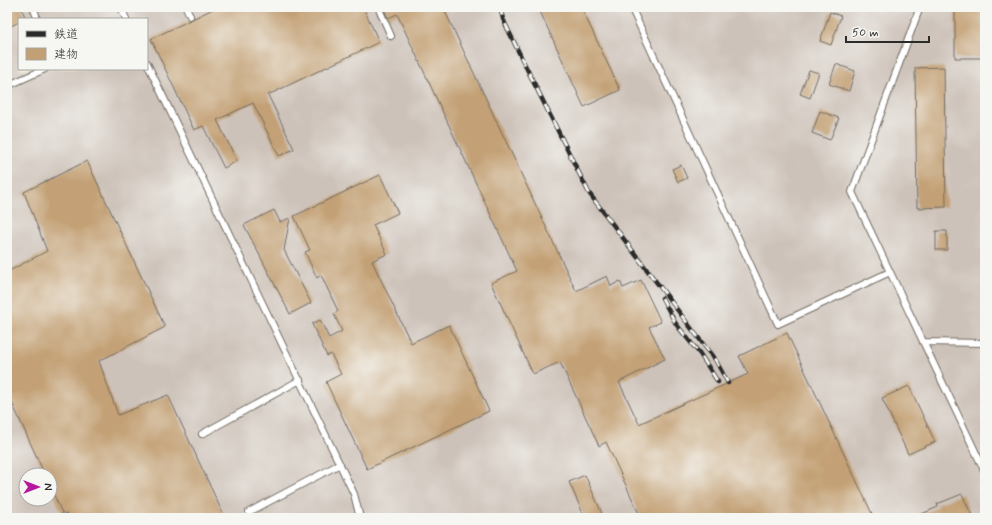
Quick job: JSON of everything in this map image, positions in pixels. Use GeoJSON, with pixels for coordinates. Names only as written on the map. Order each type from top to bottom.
{"type":"FeatureCollection","features":[{"type":"Feature","properties":{"kind":"lane"},"geometry":{"type":"LineString","coordinates":[[33,7],[36,15]]}},
{"type":"Feature","properties":{"kind":"lane"},"geometry":{"type":"LineString","coordinates":[[121,7],[126,18]]}},
{"type":"Feature","properties":{"kind":"lane"},"geometry":{"type":"LineString","coordinates":[[186,7],[190,16]]}},
{"type":"Feature","properties":{"kind":"lane"},"geometry":{"type":"LineString","coordinates":[[378,7],[391,36]]}},
{"type":"Feature","properties":{"kind":"lane"},"geometry":{"type":"LineString","coordinates":[[631,7],[778,324],[890,272]]}},
{"type":"Feature","properties":{"kind":"lane"},"geometry":{"type":"LineString","coordinates":[[920,7],[852,192],[985,472]]}},
{"type":"Feature","properties":{"kind":"lane"},"geometry":{"type":"LineString","coordinates":[[148,65],[340,464],[354,494],[360,518]]}},
{"type":"Feature","properties":{"kind":"lane"},"geometry":{"type":"LineString","coordinates":[[7,86],[43,70]]}},
{"type":"Feature","properties":{"kind":"lane"},"geometry":{"type":"LineString","coordinates":[[923,342],[985,343]]}},
{"type":"Feature","properties":{"kind":"lane"},"geometry":{"type":"LineString","coordinates":[[202,434],[300,380]]}},
{"type":"Feature","properties":{"kind":"lane"},"geometry":{"type":"LineString","coordinates":[[249,512],[340,464]]}},
{"type":"Feature","properties":{"kind":"shaded area"},"geometry":{"type":"Polygon","coordinates":[[[7,7],[985,7],[985,518],[7,518],[7,7]]]}},
{"type":"Feature","properties":{"kind":"building"},"geometry":{"type":"Polygon","coordinates":[[[7,7],[21,7],[26,18],[18,18],[18,22],[7,28],[7,7]]]}},
{"type":"Feature","properties":{"kind":"building"},"geometry":{"type":"Polygon","coordinates":[[[217,7],[363,7],[379,42],[268,95],[294,149],[279,156],[253,103],[217,120],[237,161],[224,168],[203,126],[194,130],[151,39],[217,7]]]}},
{"type":"Feature","properties":{"kind":"building"},"geometry":{"type":"Polygon","coordinates":[[[383,7],[443,7],[576,291],[607,276],[611,286],[620,281],[623,288],[641,280],[661,322],[649,327],[665,359],[619,382],[639,424],[748,374],[739,356],[787,333],[874,518],[641,518],[606,442],[599,446],[560,362],[533,374],[491,283],[517,271],[397,14],[388,18],[383,7]]]}},
{"type":"Feature","properties":{"kind":"building"},"geometry":{"type":"Polygon","coordinates":[[[538,7],[581,7],[620,90],[584,107],[538,7]]]}},
{"type":"Feature","properties":{"kind":"building"},"geometry":{"type":"Polygon","coordinates":[[[955,7],[985,7],[985,58],[955,58],[955,7]]]}},
{"type":"Feature","properties":{"kind":"building"},"geometry":{"type":"Polygon","coordinates":[[[830,12],[841,16],[831,45],[820,41],[830,12]]]}},
{"type":"Feature","properties":{"kind":"building"},"geometry":{"type":"Polygon","coordinates":[[[836,64],[855,71],[849,91],[829,84],[836,64]]]}},
{"type":"Feature","properties":{"kind":"building"},"geometry":{"type":"Polygon","coordinates":[[[944,67],[946,207],[917,208],[915,68],[944,67]]]}},
{"type":"Feature","properties":{"kind":"building"},"geometry":{"type":"Polygon","coordinates":[[[809,70],[819,73],[810,98],[800,94],[809,70]]]}},
{"type":"Feature","properties":{"kind":"building"},"geometry":{"type":"Polygon","coordinates":[[[820,111],[839,118],[830,140],[812,133],[820,111]]]}},
{"type":"Feature","properties":{"kind":"building"},"geometry":{"type":"Polygon","coordinates":[[[87,161],[165,327],[99,361],[118,415],[168,395],[225,518],[68,518],[67,514],[62,513],[58,504],[58,467],[41,467],[7,392],[7,272],[47,251],[24,192],[87,161]]]}},
{"type":"Feature","properties":{"kind":"building"},"geometry":{"type":"Polygon","coordinates":[[[681,165],[687,178],[678,182],[672,169],[681,165]]]}},
{"type":"Feature","properties":{"kind":"building"},"geometry":{"type":"Polygon","coordinates":[[[380,175],[398,213],[373,225],[387,254],[372,261],[411,343],[449,325],[489,411],[367,469],[326,382],[341,374],[331,354],[327,356],[312,324],[320,320],[329,338],[342,331],[334,314],[338,311],[321,275],[317,278],[305,252],[310,250],[294,216],[380,175]]]}},
{"type":"Feature","properties":{"kind":"building"},"geometry":{"type":"Polygon","coordinates":[[[274,210],[280,222],[290,218],[284,250],[311,303],[290,314],[244,225],[274,210]]]}},
{"type":"Feature","properties":{"kind":"building"},"geometry":{"type":"Polygon","coordinates":[[[936,231],[947,231],[947,250],[936,250],[936,231]]]}},
{"type":"Feature","properties":{"kind":"building"},"geometry":{"type":"Polygon","coordinates":[[[909,386],[935,442],[908,454],[882,398],[909,386]]]}},
{"type":"Feature","properties":{"kind":"building"},"geometry":{"type":"Polygon","coordinates":[[[585,475],[604,518],[585,518],[569,482],[585,475]]]}},
{"type":"Feature","properties":{"kind":"building"},"geometry":{"type":"Polygon","coordinates":[[[962,494],[973,518],[912,518],[938,507],[937,504],[962,494]]]}},
{"type":"Feature","properties":{"kind":"railway"},"geometry":{"type":"LineString","coordinates":[[500,7],[503,19],[523,61],[589,193],[716,361],[728,383]]}},
{"type":"Feature","properties":{"kind":"railway"},"geometry":{"type":"LineString","coordinates":[[662,298],[676,324],[700,354],[718,382]]}}]}
